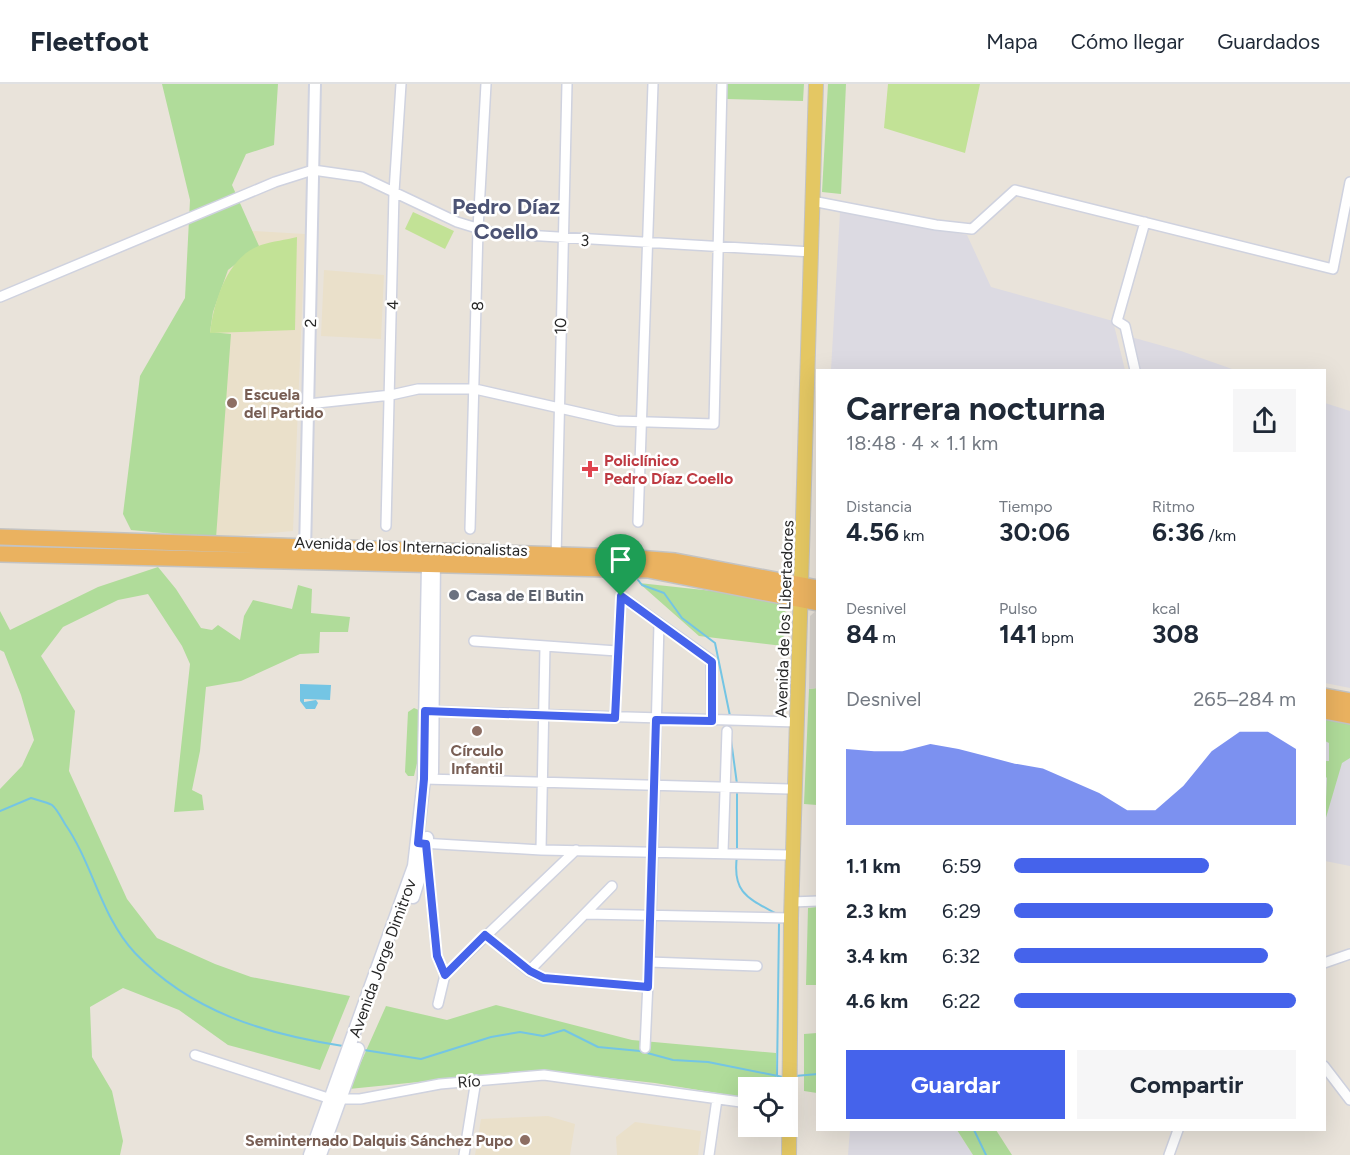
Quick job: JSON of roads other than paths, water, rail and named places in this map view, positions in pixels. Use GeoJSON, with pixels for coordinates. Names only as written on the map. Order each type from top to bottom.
{"type":"FeatureCollection","features":[{"type":"Feature","properties":{"kind":"highway","name":"Avenida de los Internacionalistas"},"geometry":{"type":"LineString","coordinates":[[0,537],[432,560],[675,561],[800,592],[816,602]]}},
{"type":"Feature","properties":{"kind":"highway","name":"Avenida de los Internacionalistas"},"geometry":{"type":"LineString","coordinates":[[0,554],[305,553]]}},
{"type":"Feature","properties":{"kind":"highway","name":"Avenida de los Internacionalistas"},"geometry":{"type":"LineString","coordinates":[[800,592],[816,588]]}},
{"type":"Feature","properties":{"kind":"highway"},"geometry":{"type":"LineString","coordinates":[[1326,696],[1350,701]]}},
{"type":"Feature","properties":{"kind":"highway"},"geometry":{"type":"LineString","coordinates":[[1326,711],[1350,716]]}},
{"type":"Feature","properties":{"kind":"main road","name":"Avenida de los Libertadores"},"geometry":{"type":"LineString","coordinates":[[789,1077],[791,918],[816,84]]}},
{"type":"Feature","properties":{"kind":"main road","name":"Avenida Jorge Dimitrov"},"geometry":{"type":"LineString","coordinates":[[310,1155],[335,1099],[419,882],[428,780],[432,560]]}},
{"type":"Feature","properties":{"kind":"main road","name":"Avenida Jorge Dimitrov"},"geometry":{"type":"LineString","coordinates":[[320,1155],[335,1099]]}},
{"type":"Feature","properties":{"kind":"main road","name":"Avenida de los Libertadores"},"geometry":{"type":"LineString","coordinates":[[789,1137],[789,1155]]}},
{"type":"Feature","properties":{"kind":"street","name":"2"},"geometry":{"type":"LineString","coordinates":[[305,553],[315,84]]}},
{"type":"Feature","properties":{"kind":"street","name":"4"},"geometry":{"type":"LineString","coordinates":[[386,526],[391,395],[394,192],[401,84]]}},
{"type":"Feature","properties":{"kind":"street","name":"8"},"geometry":{"type":"LineString","coordinates":[[470,529],[478,229],[486,84]]}},
{"type":"Feature","properties":{"kind":"street","name":"10"},"geometry":{"type":"LineString","coordinates":[[556,561],[567,84]]}},
{"type":"Feature","properties":{"kind":"street"},"geometry":{"type":"LineString","coordinates":[[639,522],[653,84]]}},
{"type":"Feature","properties":{"kind":"street"},"geometry":{"type":"LineString","coordinates":[[308,404],[391,395],[418,389],[475,389],[617,421],[714,424],[720,246],[722,84]]}},
{"type":"Feature","properties":{"kind":"street","name":"3"},"geometry":{"type":"LineString","coordinates":[[0,297],[275,182],[314,170],[362,177],[457,222],[493,233],[562,239],[812,252]]}},
{"type":"Feature","properties":{"kind":"street"},"geometry":{"type":"LineString","coordinates":[[812,201],[936,225],[972,229],[1015,190],[1333,269],[1350,182]]}},
{"type":"Feature","properties":{"kind":"street"},"geometry":{"type":"LineString","coordinates":[[1135,369],[1125,326],[1117,321],[1145,222]]}},
{"type":"Feature","properties":{"kind":"street"},"geometry":{"type":"LineString","coordinates":[[615,718],[621,596],[712,662],[712,721]]}},
{"type":"Feature","properties":{"kind":"street"},"geometry":{"type":"LineString","coordinates":[[645,1048],[659,624]]}},
{"type":"Feature","properties":{"kind":"street"},"geometry":{"type":"LineString","coordinates":[[474,641],[618,651]]}},
{"type":"Feature","properties":{"kind":"street"},"geometry":{"type":"LineString","coordinates":[[541,850],[545,646]]}},
{"type":"Feature","properties":{"kind":"street"},"geometry":{"type":"LineString","coordinates":[[429,711],[656,720],[797,722]]}},
{"type":"Feature","properties":{"kind":"street"},"geometry":{"type":"LineString","coordinates":[[723,852],[727,730]]}},
{"type":"Feature","properties":{"kind":"street"},"geometry":{"type":"LineString","coordinates":[[428,780],[789,789]]}},
{"type":"Feature","properties":{"kind":"street"},"geometry":{"type":"LineString","coordinates":[[445,975],[437,956],[422,844],[541,850],[653,850],[789,855]]}},
{"type":"Feature","properties":{"kind":"street"},"geometry":{"type":"LineString","coordinates":[[438,1004],[445,975],[576,850]]}},
{"type":"Feature","properties":{"kind":"street"},"geometry":{"type":"LineString","coordinates":[[530,971],[612,886]]}},
{"type":"Feature","properties":{"kind":"street"},"geometry":{"type":"LineString","coordinates":[[792,902],[816,901]]}},
{"type":"Feature","properties":{"kind":"street"},"geometry":{"type":"LineString","coordinates":[[585,914],[791,918]]}},
{"type":"Feature","properties":{"kind":"street"},"geometry":{"type":"LineString","coordinates":[[485,935],[530,971],[548,979],[648,987]]}},
{"type":"Feature","properties":{"kind":"street"},"geometry":{"type":"LineString","coordinates":[[1326,962],[1350,954]]}},
{"type":"Feature","properties":{"kind":"street"},"geometry":{"type":"LineString","coordinates":[[649,962],[757,966]]}},
{"type":"Feature","properties":{"kind":"street","name":"Río"},"geometry":{"type":"LineString","coordinates":[[195,1055],[335,1099],[476,1080],[544,1075],[738,1102]]}},
{"type":"Feature","properties":{"kind":"street"},"geometry":{"type":"LineString","coordinates":[[1326,1069],[1350,1100]]}},
{"type":"Feature","properties":{"kind":"street"},"geometry":{"type":"LineString","coordinates":[[464,1155],[476,1080]]}},
{"type":"Feature","properties":{"kind":"street"},"geometry":{"type":"LineString","coordinates":[[709,1155],[717,1099]]}},
{"type":"Feature","properties":{"kind":"street"},"geometry":{"type":"LineString","coordinates":[[1169,1155],[1178,1131]]}},
{"type":"Feature","properties":{"kind":"water"},"geometry":{"type":"Polygon","coordinates":[[[300,684],[331,685],[330,700],[304,699],[304,702],[316,700],[318,703],[315,709],[306,709],[300,701],[300,684]]]}},
{"type":"Feature","properties":{"kind":"waterway"},"geometry":{"type":"LineString","coordinates":[[638,580],[642,585],[664,593],[682,618],[715,643],[730,716]]}},
{"type":"Feature","properties":{"kind":"waterway"},"geometry":{"type":"LineString","coordinates":[[731,740],[737,784]]}},
{"type":"Feature","properties":{"kind":"waterway"},"geometry":{"type":"LineString","coordinates":[[737,790],[737,850]]}},
{"type":"Feature","properties":{"kind":"waterway"},"geometry":{"type":"LineString","coordinates":[[0,811],[31,798],[52,805],[75,840],[105,907],[123,939],[135,953],[180,991],[205,1005],[258,1027],[285,1035],[343,1046]]}},
{"type":"Feature","properties":{"kind":"waterway"},"geometry":{"type":"LineString","coordinates":[[737,856],[739,886],[749,898],[775,913]]}},
{"type":"Feature","properties":{"kind":"waterway"},"geometry":{"type":"LineString","coordinates":[[777,1076],[779,923]]}},
{"type":"Feature","properties":{"kind":"waterway"},"geometry":{"type":"LineString","coordinates":[[364,1050],[421,1059],[491,1037],[520,1032],[543,1036],[564,1030],[598,1047],[640,1051],[673,1060],[708,1062],[783,1077]]}},
{"type":"Feature","properties":{"kind":"waterway"},"geometry":{"type":"LineString","coordinates":[[795,1076],[816,1074]]}},
{"type":"Feature","properties":{"kind":"waterway"},"geometry":{"type":"LineString","coordinates":[[974,1131],[986,1155]]}},
{"type":"Feature","properties":{"kind":"place","name":"Escuela del Partido"},"geometry":{"type":"Point","coordinates":[232,403]}},
{"type":"Feature","properties":{"kind":"place","name":"Policlínico Pedro Díaz Coello"},"geometry":{"type":"Point","coordinates":[590,469]}},
{"type":"Feature","properties":{"kind":"place","name":"Casa de El Butin"},"geometry":{"type":"Point","coordinates":[454,595]}},
{"type":"Feature","properties":{"kind":"place","name":"Círculo Infantil"},"geometry":{"type":"Point","coordinates":[477,731]}},
{"type":"Feature","properties":{"kind":"place","name":"Seminternado Dalquis Sánchez Pupo"},"geometry":{"type":"Point","coordinates":[525,1140]}},
{"type":"Feature","properties":{"kind":"district","name":"Pedro Díaz Coello"},"geometry":{"type":"Point","coordinates":[506,218]}}]}
